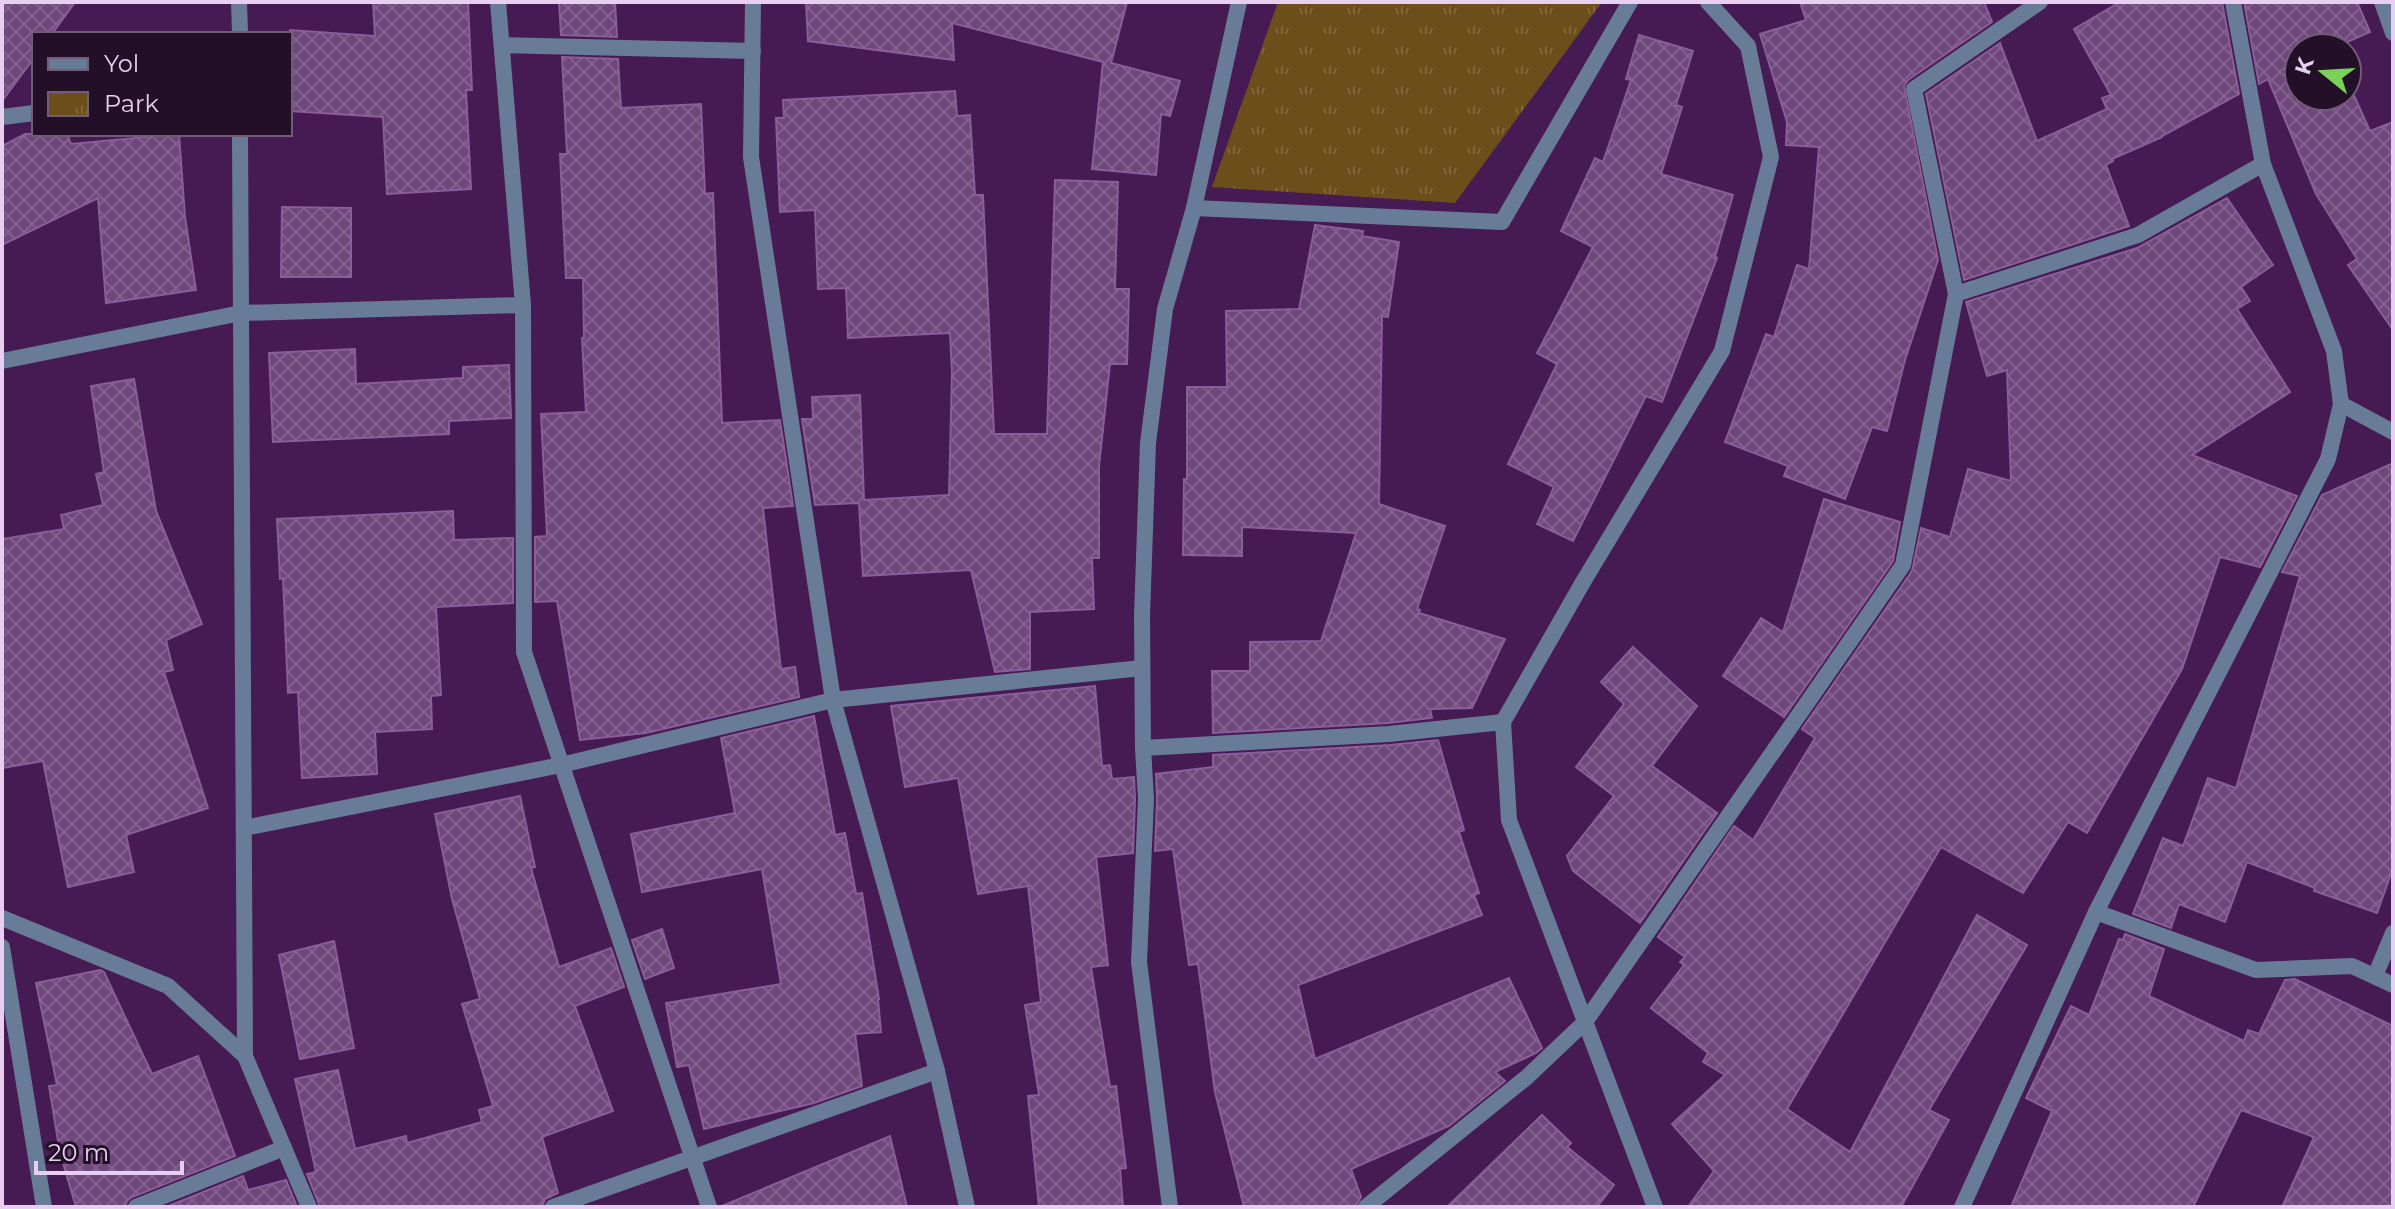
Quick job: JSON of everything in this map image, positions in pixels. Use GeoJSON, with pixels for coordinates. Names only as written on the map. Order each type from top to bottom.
{"type":"FeatureCollection","features":[{"type":"Feature","properties":{"kind":"street"},"geometry":{"type":"LineString","coordinates":[[239,2],[240,32]]}},
{"type":"Feature","properties":{"kind":"street"},"geometry":{"type":"LineString","coordinates":[[498,2],[523,305],[524,652],[709,1207]]}},
{"type":"Feature","properties":{"kind":"street"},"geometry":{"type":"LineString","coordinates":[[753,2],[751,157],[833,700],[937,1071],[967,1207]]}},
{"type":"Feature","properties":{"kind":"street"},"geometry":{"type":"LineString","coordinates":[[1170,1207],[1139,962],[1146,799],[1142,668],[1148,443],[1165,309],[1194,208],[1239,2]]}},
{"type":"Feature","properties":{"kind":"street"},"geometry":{"type":"LineString","coordinates":[[1194,208],[1502,222],[1630,2]]}},
{"type":"Feature","properties":{"kind":"street"},"geometry":{"type":"LineString","coordinates":[[1655,1207],[1509,820],[1503,722],[1722,351],[1771,157],[1748,46],[1708,2]]}},
{"type":"Feature","properties":{"kind":"street"},"geometry":{"type":"LineString","coordinates":[[1366,1207],[1527,1077],[1585,1022],[1903,565],[1956,294],[1914,89],[2040,2]]}},
{"type":"Feature","properties":{"kind":"street"},"geometry":{"type":"LineString","coordinates":[[1962,1207],[2096,912],[2328,459],[2341,404],[2334,351],[2263,164],[2233,2]]}},
{"type":"Feature","properties":{"kind":"street"},"geometry":{"type":"LineString","coordinates":[[2382,2],[2393,33]]}},
{"type":"Feature","properties":{"kind":"street"},"geometry":{"type":"LineString","coordinates":[[502,45],[753,51]]}},
{"type":"Feature","properties":{"kind":"street"},"geometry":{"type":"LineString","coordinates":[[2,117],[32,113]]}},
{"type":"Feature","properties":{"kind":"street"},"geometry":{"type":"LineString","coordinates":[[240,136],[245,1056],[309,1207]]}},
{"type":"Feature","properties":{"kind":"street"},"geometry":{"type":"LineString","coordinates":[[1956,294],[2138,235],[2263,164]]}},
{"type":"Feature","properties":{"kind":"street"},"geometry":{"type":"LineString","coordinates":[[2,361],[241,313],[523,305]]}},
{"type":"Feature","properties":{"kind":"street"},"geometry":{"type":"LineString","coordinates":[[2341,404],[2393,432]]}},
{"type":"Feature","properties":{"kind":"street"},"geometry":{"type":"LineString","coordinates":[[244,828],[561,765],[833,700],[1142,668]]}},
{"type":"Feature","properties":{"kind":"street"},"geometry":{"type":"LineString","coordinates":[[1143,748],[1389,734],[1503,722]]}},
{"type":"Feature","properties":{"kind":"street"},"geometry":{"type":"LineString","coordinates":[[2096,912],[2256,970],[2352,966],[2393,985]]}},
{"type":"Feature","properties":{"kind":"street"},"geometry":{"type":"LineString","coordinates":[[2,918],[168,986],[245,1056]]}},
{"type":"Feature","properties":{"kind":"street"},"geometry":{"type":"LineString","coordinates":[[2375,976],[2393,933]]}},
{"type":"Feature","properties":{"kind":"street"},"geometry":{"type":"LineString","coordinates":[[2,947],[44,1207]]}},
{"type":"Feature","properties":{"kind":"street"},"geometry":{"type":"LineString","coordinates":[[553,1207],[937,1071]]}},
{"type":"Feature","properties":{"kind":"street"},"geometry":{"type":"LineString","coordinates":[[136,1207],[284,1148]]}},
{"type":"Feature","properties":{"kind":"green space"},"geometry":{"type":"Polygon","coordinates":[[[1278,2],[1602,2],[1455,203],[1212,187],[1278,2]]]}},
{"type":"Feature","properties":{"kind":"building"},"geometry":{"type":"Polygon","coordinates":[[[2,2],[75,2],[53,32],[32,32],[32,61],[2,101],[2,2]]]}},
{"type":"Feature","properties":{"kind":"building"},"geometry":{"type":"Polygon","coordinates":[[[373,2],[468,2],[472,90],[466,90],[471,189],[387,194],[383,117],[292,111],[290,30],[375,36],[373,2]]]}},
{"type":"Feature","properties":{"kind":"building"},"geometry":{"type":"Polygon","coordinates":[[[559,2],[615,2],[617,37],[561,35],[559,2]]]}},
{"type":"Feature","properties":{"kind":"building"},"geometry":{"type":"Polygon","coordinates":[[[806,2],[1127,2],[1111,63],[1180,81],[1170,116],[1161,114],[1156,175],[1092,169],[1103,62],[952,23],[954,60],[808,41],[806,2]]]}},
{"type":"Feature","properties":{"kind":"building"},"geometry":{"type":"Polygon","coordinates":[[[1800,2],[1984,2],[1992,22],[1908,80],[1904,86],[1938,260],[1905,360],[1887,431],[1872,427],[1845,499],[1784,476],[1788,466],[1725,442],[1766,334],[1774,337],[1797,265],[1809,269],[1819,147],[1786,145],[1787,122],[1760,34],[1806,20],[1800,2]]]}},
{"type":"Feature","properties":{"kind":"building"},"geometry":{"type":"Polygon","coordinates":[[[2120,2],[2222,2],[2239,94],[2162,137],[2112,159],[2106,165],[2129,226],[1964,280],[1926,94],[2000,43],[2037,141],[2107,109],[2102,98],[2111,95],[2074,29],[2120,2]]]}},
{"type":"Feature","properties":{"kind":"building"},"geometry":{"type":"Polygon","coordinates":[[[2244,2],[2357,2],[2370,32],[2363,35],[2363,32],[2283,32],[2283,112],[2361,112],[2370,131],[2393,122],[2393,330],[2348,265],[2357,259],[2316,194],[2268,79],[2259,84],[2244,2]]]}},
{"type":"Feature","properties":{"kind":"building"},"geometry":{"type":"Polygon","coordinates":[[[1639,35],[1693,51],[1676,105],[1682,107],[1661,174],[1733,195],[1717,258],[1662,402],[1646,396],[1573,541],[1537,524],[1554,487],[1508,464],[1557,364],[1537,353],[1593,247],[1561,231],[1595,158],[1603,162],[1631,80],[1626,79],[1639,35]]]}},
{"type":"Feature","properties":{"kind":"building"},"geometry":{"type":"Polygon","coordinates":[[[562,57],[618,59],[621,108],[701,104],[705,194],[713,193],[722,423],[780,420],[793,506],[763,508],[781,669],[795,667],[799,697],[646,733],[580,740],[557,601],[535,602],[535,537],[547,536],[541,414],[586,412],[583,278],[566,278],[560,154],[567,154],[562,57]]]}},
{"type":"Feature","properties":{"kind":"building"},"geometry":{"type":"Polygon","coordinates":[[[955,91],[957,116],[970,115],[975,195],[983,195],[994,434],[1047,434],[1055,180],[1118,182],[1115,289],[1129,289],[1127,364],[1110,364],[1099,466],[1099,558],[1092,558],[1094,609],[1030,612],[1030,669],[995,672],[971,570],[863,576],[859,503],[815,505],[802,419],[813,419],[812,397],[860,395],[864,500],[949,495],[950,333],[848,338],[846,288],[818,289],[815,210],[780,212],[776,118],[784,118],[783,100],[955,91]]]}},
{"type":"Feature","properties":{"kind":"building"},"geometry":{"type":"Polygon","coordinates":[[[25,134],[68,136],[71,144],[179,136],[185,217],[196,290],[106,303],[98,198],[2,245],[2,146],[25,134]]]}},
{"type":"Feature","properties":{"kind":"building"},"geometry":{"type":"Polygon","coordinates":[[[2227,198],[2273,265],[2241,287],[2250,301],[2237,309],[2290,392],[2192,455],[2297,496],[2260,567],[2220,557],[2182,669],[2087,833],[2068,822],[2023,893],[1941,847],[1787,1109],[1850,1152],[1977,915],[2027,945],[1929,1110],[1949,1120],[1901,1207],[1688,1207],[1714,1171],[1672,1124],[1725,1075],[1703,1062],[1708,1053],[1651,1008],[1684,965],[1680,962],[1685,957],[1658,937],[1734,826],[1753,840],[1815,738],[1802,729],[1912,571],[1921,528],[1950,537],[1968,469],[2011,481],[2007,370],[1987,376],[1966,302],[2137,248],[2227,198]]]}},
{"type":"Feature","properties":{"kind":"building"},"geometry":{"type":"Polygon","coordinates":[[[282,207],[351,208],[351,277],[281,277],[282,207]]]}},
{"type":"Feature","properties":{"kind":"building"},"geometry":{"type":"Polygon","coordinates":[[[1315,225],[1363,231],[1362,236],[1399,242],[1388,317],[1382,316],[1379,504],[1445,526],[1417,609],[1419,613],[1505,639],[1472,708],[1430,709],[1432,718],[1388,723],[1213,733],[1212,671],[1250,671],[1250,642],[1321,641],[1356,533],[1242,527],[1242,556],[1183,555],[1187,387],[1227,387],[1226,311],[1299,309],[1315,225]]]}},
{"type":"Feature","properties":{"kind":"building"},"geometry":{"type":"Polygon","coordinates":[[[355,349],[356,384],[463,378],[463,367],[509,365],[511,418],[449,421],[449,434],[273,442],[269,353],[355,349]]]}},
{"type":"Feature","properties":{"kind":"building"},"geometry":{"type":"Polygon","coordinates":[[[134,379],[156,511],[202,624],[166,640],[173,670],[164,672],[208,808],[126,835],[134,872],[68,887],[43,761],[2,768],[2,539],[64,529],[61,515],[103,505],[96,474],[104,472],[91,386],[134,379]]]}},
{"type":"Feature","properties":{"kind":"building"},"geometry":{"type":"Polygon","coordinates":[[[2393,463],[2393,868],[2377,913],[2314,891],[2315,888],[2247,862],[2225,922],[2179,904],[2171,928],[2133,914],[2163,838],[2183,846],[2208,778],[2236,788],[2300,576],[2282,572],[2322,495],[2393,463]]]}},
{"type":"Feature","properties":{"kind":"building"},"geometry":{"type":"Polygon","coordinates":[[[1824,499],[1900,522],[1893,561],[1784,717],[1723,676],[1761,618],[1783,632],[1824,499]]]}},
{"type":"Feature","properties":{"kind":"building"},"geometry":{"type":"Polygon","coordinates":[[[453,511],[454,540],[513,538],[513,603],[436,607],[441,695],[431,696],[432,729],[375,732],[377,774],[302,778],[298,692],[288,693],[277,519],[453,511]]]}},
{"type":"Feature","properties":{"kind":"building"},"geometry":{"type":"Polygon","coordinates":[[[1633,647],[1697,706],[1652,766],[1717,813],[1640,923],[1573,871],[1567,856],[1614,796],[1576,767],[1624,704],[1601,682],[1633,647]]]}},
{"type":"Feature","properties":{"kind":"building"},"geometry":{"type":"Polygon","coordinates":[[[1095,686],[1102,766],[1110,765],[1112,779],[1134,777],[1133,853],[1096,857],[1108,965],[1091,967],[1110,1087],[1116,1086],[1126,1168],[1120,1169],[1123,1207],[1039,1207],[1028,1096],[1039,1095],[1025,1005],[1041,1002],[1028,886],[978,894],[958,778],[905,787],[891,706],[1095,686]]]}},
{"type":"Feature","properties":{"kind":"building"},"geometry":{"type":"Polygon","coordinates":[[[814,716],[835,835],[845,833],[856,894],[862,893],[879,999],[881,1032],[855,1034],[862,1086],[814,1103],[704,1129],[689,1065],[677,1067],[666,1003],[781,984],[762,869],[642,892],[631,834],[735,813],[721,738],[814,716]]]}},
{"type":"Feature","properties":{"kind":"building"},"geometry":{"type":"Polygon","coordinates":[[[1438,740],[1464,830],[1459,832],[1479,893],[1474,895],[1482,915],[1298,985],[1315,1059],[1509,978],[1542,1048],[1495,1072],[1505,1081],[1449,1126],[1351,1169],[1361,1197],[1355,1207],[1244,1207],[1215,1092],[1198,964],[1189,965],[1173,849],[1155,851],[1156,774],[1213,767],[1213,755],[1438,740]]]}},
{"type":"Feature","properties":{"kind":"building"},"geometry":{"type":"Polygon","coordinates":[[[520,796],[535,867],[531,868],[559,967],[611,948],[624,987],[575,1006],[613,1111],[542,1137],[558,1193],[545,1199],[542,1207],[320,1207],[307,1174],[316,1172],[295,1079],[338,1070],[355,1149],[406,1136],[407,1143],[482,1122],[479,1110],[493,1106],[462,1004],[480,999],[452,899],[435,814],[520,796]]]}},
{"type":"Feature","properties":{"kind":"building"},"geometry":{"type":"Polygon","coordinates":[[[662,929],[674,968],[645,979],[632,940],[662,929]]]}},
{"type":"Feature","properties":{"kind":"building"},"geometry":{"type":"Polygon","coordinates":[[[2125,934],[2164,949],[2149,996],[2244,1041],[2248,1030],[2259,1034],[2285,980],[2295,979],[2393,1026],[2393,1207],[2282,1207],[2314,1137],[2241,1110],[2193,1207],[2011,1207],[2052,1111],[2026,1098],[2071,1006],[2089,1015],[2119,939],[2123,940],[2125,934]]]}},
{"type":"Feature","properties":{"kind":"building"},"geometry":{"type":"Polygon","coordinates":[[[334,941],[354,1048],[300,1059],[279,955],[334,941]]]}},
{"type":"Feature","properties":{"kind":"building"},"geometry":{"type":"Polygon","coordinates":[[[100,970],[104,972],[152,1074],[198,1056],[235,1156],[132,1197],[125,1207],[76,1207],[60,1153],[49,1086],[57,1085],[36,983],[100,970]]]}},
{"type":"Feature","properties":{"kind":"building"},"geometry":{"type":"Polygon","coordinates":[[[1542,1115],[1571,1143],[1567,1147],[1614,1185],[1597,1207],[1447,1207],[1542,1115]]]}},
{"type":"Feature","properties":{"kind":"building"},"geometry":{"type":"Polygon","coordinates":[[[890,1136],[907,1207],[722,1207],[722,1206],[890,1136]]]}},
{"type":"Feature","properties":{"kind":"building"},"geometry":{"type":"Polygon","coordinates":[[[243,1176],[248,1190],[286,1180],[297,1207],[166,1207],[243,1176]]]}}]}
